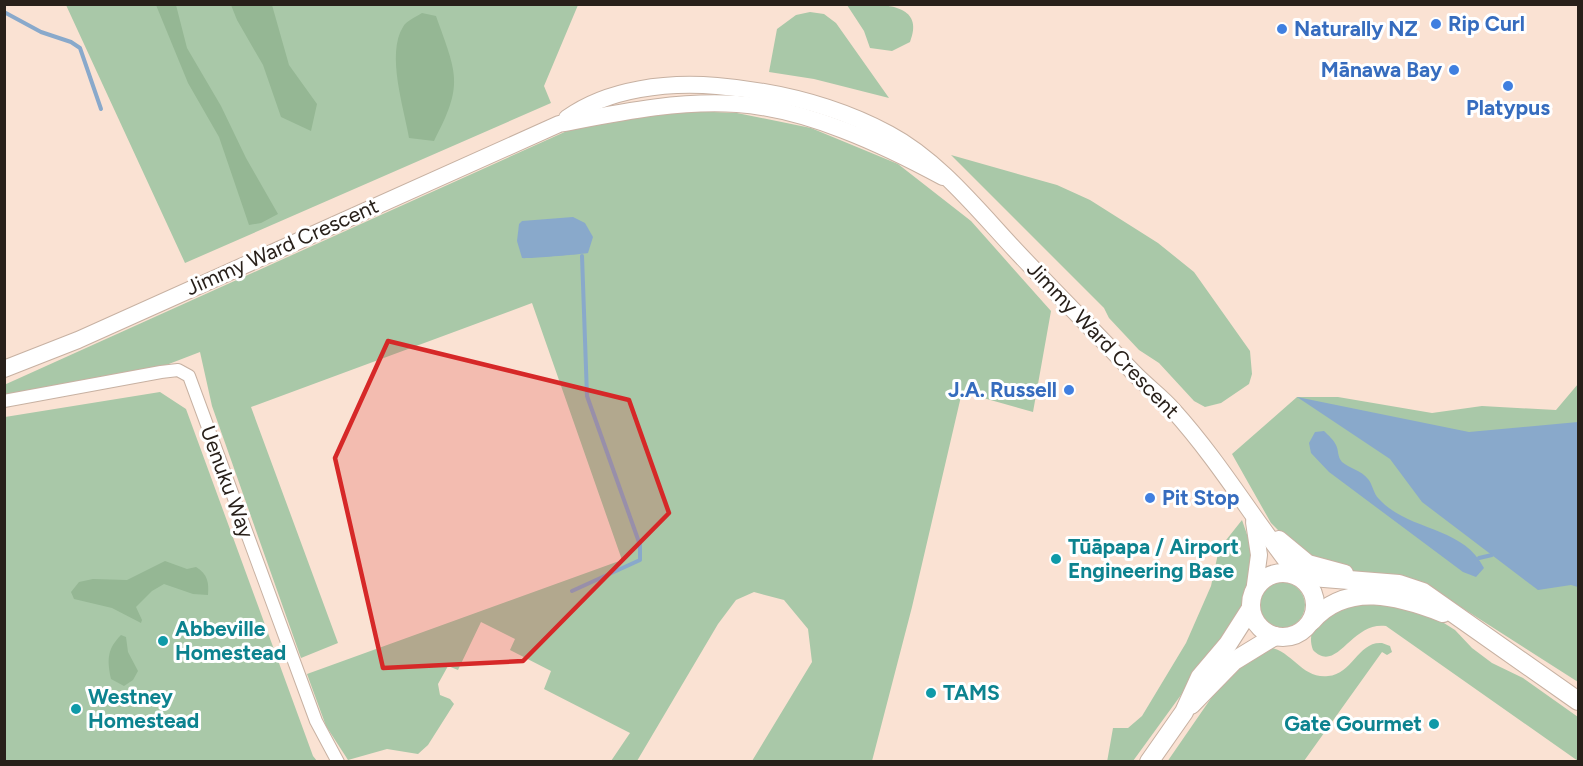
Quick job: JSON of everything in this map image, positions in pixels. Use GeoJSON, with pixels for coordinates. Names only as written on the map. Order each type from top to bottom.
{"type":"FeatureCollection","features":[{"type":"Feature","properties":{"kind":"main road"},"geometry":{"type":"LineString","coordinates":[[1184,712],[1200,678],[1228,644],[1268,576],[1278,573],[1399,584],[1431,596],[1461,620],[1578,701]]}},
{"type":"Feature","properties":{"kind":"main road"},"geometry":{"type":"LineString","coordinates":[[1298,576],[1307,582],[1316,601],[1312,621]]}},
{"type":"Feature","properties":{"kind":"main road"},"geometry":{"type":"LineString","coordinates":[[1149,762],[1184,712],[1242,653],[1275,636],[1296,635],[1336,602],[1365,595],[1403,600],[1461,620]]}},
{"type":"Feature","properties":{"kind":"main road"},"geometry":{"type":"LineString","coordinates":[[1252,600],[1260,628],[1275,636]]}},
{"type":"Feature","properties":{"kind":"street","name":"Jimmy Ward Crescent"},"geometry":{"type":"LineString","coordinates":[[4,369],[78,340],[559,123],[644,108],[717,104],[752,106],[846,130],[943,177],[967,198],[1133,372],[1172,409],[1223,469],[1252,514],[1298,576]]}},
{"type":"Feature","properties":{"kind":"street","name":"Uenuku Way"},"geometry":{"type":"LineString","coordinates":[[4,401],[161,372],[178,370],[189,376],[316,722],[338,762]]}},
{"type":"Feature","properties":{"kind":"street","name":"Jimmy Ward Crescent"},"geometry":{"type":"LineString","coordinates":[[1252,514],[1258,555],[1252,600]]}},
{"type":"Feature","properties":{"kind":"street"},"geometry":{"type":"LineString","coordinates":[[1252,514],[1308,563],[1399,584]]}},
{"type":"Feature","properties":{"kind":"highlighted area"},"geometry":{"type":"Polygon","coordinates":[[[388,341],[629,400],[669,513],[523,661],[383,668],[335,458],[388,341]]]}},
{"type":"Feature","properties":{"kind":"green space"},"geometry":{"type":"Polygon","coordinates":[[[66,5],[578,5],[544,86],[551,103],[185,263],[66,5]]]}},
{"type":"Feature","properties":{"kind":"green space"},"geometry":{"type":"Polygon","coordinates":[[[156,5],[176,5],[187,48],[221,106],[246,158],[278,214],[261,223],[249,225],[219,137],[188,83],[156,5]]]}},
{"type":"Feature","properties":{"kind":"green space"},"geometry":{"type":"Polygon","coordinates":[[[231,5],[272,5],[289,65],[317,104],[311,131],[281,117],[263,65],[231,5]]]}},
{"type":"Feature","properties":{"kind":"green space"},"geometry":{"type":"Polygon","coordinates":[[[847,5],[884,5],[905,12],[911,18],[913,28],[910,42],[892,51],[870,48],[864,31],[847,5]]]}},
{"type":"Feature","properties":{"kind":"green space"},"geometry":{"type":"Polygon","coordinates":[[[810,12],[824,14],[836,23],[889,98],[814,79],[769,72],[777,29],[796,15],[810,12]]]}},
{"type":"Feature","properties":{"kind":"green space"},"geometry":{"type":"Polygon","coordinates":[[[422,13],[436,16],[453,66],[454,79],[450,106],[434,141],[409,138],[396,66],[398,38],[403,27],[422,13]]]}},
{"type":"Feature","properties":{"kind":"green space"},"geometry":{"type":"Polygon","coordinates":[[[666,110],[737,113],[811,128],[898,164],[971,221],[1051,311],[1033,412],[962,392],[912,607],[872,761],[752,761],[812,662],[808,629],[784,600],[754,592],[736,600],[718,624],[637,761],[611,761],[630,733],[544,689],[551,671],[510,650],[515,639],[481,622],[458,670],[448,666],[438,684],[440,695],[450,699],[454,704],[428,745],[418,754],[387,749],[348,760],[326,726],[307,674],[622,560],[532,303],[251,407],[338,643],[301,658],[212,406],[200,352],[161,367],[5,397],[4,385],[578,126],[666,110]]]}},
{"type":"Feature","properties":{"kind":"green space"},"geometry":{"type":"Polygon","coordinates":[[[951,155],[1057,185],[1090,200],[1158,243],[1194,272],[1250,351],[1252,374],[1249,384],[1221,403],[1205,407],[1194,401],[1159,363],[1139,350],[1109,318],[1104,308],[951,155]]]}},
{"type":"Feature","properties":{"kind":"green space"},"geometry":{"type":"Polygon","coordinates":[[[1578,384],[1578,682],[1442,595],[1341,571],[1303,555],[1271,523],[1232,454],[1297,397],[1338,397],[1432,413],[1482,406],[1556,410],[1578,384]]]}},
{"type":"Feature","properties":{"kind":"green space"},"geometry":{"type":"Polygon","coordinates":[[[160,392],[186,409],[313,756],[317,761],[5,762],[5,417],[160,392]]]}},
{"type":"Feature","properties":{"kind":"green space"},"geometry":{"type":"Polygon","coordinates":[[[1242,520],[1252,549],[1250,580],[1242,611],[1133,761],[1107,762],[1113,728],[1128,728],[1142,716],[1186,643],[1211,586],[1219,549],[1242,520]]]}},
{"type":"Feature","properties":{"kind":"green space"},"geometry":{"type":"Polygon","coordinates":[[[165,561],[187,569],[196,567],[200,570],[207,579],[208,595],[193,594],[164,584],[152,591],[136,607],[142,620],[141,623],[112,608],[74,599],[71,592],[79,582],[93,579],[127,580],[165,561]]]}},
{"type":"Feature","properties":{"kind":"green space"},"geometry":{"type":"Polygon","coordinates":[[[1282,582],[1298,589],[1305,605],[1298,621],[1282,628],[1266,621],[1259,605],[1266,589],[1282,582]]]}},
{"type":"Feature","properties":{"kind":"green space"},"geometry":{"type":"Polygon","coordinates":[[[1389,603],[1436,618],[1455,630],[1472,648],[1492,663],[1523,678],[1578,717],[1578,761],[1386,626],[1363,631],[1330,656],[1322,656],[1313,650],[1312,630],[1323,615],[1329,611],[1347,604],[1389,603]]]}},
{"type":"Feature","properties":{"kind":"green space"},"geometry":{"type":"Polygon","coordinates":[[[121,635],[126,637],[128,652],[138,671],[133,680],[124,686],[111,679],[109,666],[109,655],[121,635]]]}},
{"type":"Feature","properties":{"kind":"green space"},"geometry":{"type":"Polygon","coordinates":[[[1382,643],[1390,646],[1392,652],[1387,655],[1382,652],[1304,761],[1167,762],[1225,678],[1267,647],[1283,653],[1311,673],[1328,676],[1344,670],[1367,647],[1382,643]]]}},
{"type":"Feature","properties":{"kind":"water"},"geometry":{"type":"Polygon","coordinates":[[[573,217],[585,223],[593,237],[588,253],[522,258],[517,241],[519,224],[522,221],[573,217]]]}},
{"type":"Feature","properties":{"kind":"water"},"geometry":{"type":"Polygon","coordinates":[[[1297,397],[1469,432],[1578,422],[1578,587],[1571,585],[1538,590],[1422,502],[1390,459],[1297,397]]]}},
{"type":"Feature","properties":{"kind":"water"},"geometry":{"type":"Polygon","coordinates":[[[1324,431],[1335,443],[1342,462],[1365,476],[1370,481],[1377,497],[1391,510],[1449,536],[1474,554],[1484,568],[1476,577],[1463,572],[1329,472],[1311,453],[1309,443],[1315,432],[1324,431]]]}},
{"type":"Feature","properties":{"kind":"waterway"},"geometry":{"type":"LineString","coordinates":[[4,12],[41,32],[71,42],[80,48],[101,109]]}},
{"type":"Feature","properties":{"kind":"waterway"},"geometry":{"type":"LineString","coordinates":[[572,591],[640,560],[640,545],[587,396],[582,256]]}},
{"type":"Feature","properties":{"kind":"waterway"},"geometry":{"type":"LineString","coordinates":[[1479,558],[1492,555]]}},
{"type":"Feature","properties":{"kind":"place","name":"Rip Curl"},"geometry":{"type":"Point","coordinates":[1436,24]}},
{"type":"Feature","properties":{"kind":"place","name":"Naturally NZ"},"geometry":{"type":"Point","coordinates":[1282,29]}},
{"type":"Feature","properties":{"kind":"place","name":"Mānawa Bay"},"geometry":{"type":"Point","coordinates":[1454,70]}},
{"type":"Feature","properties":{"kind":"place","name":"Platypus"},"geometry":{"type":"Point","coordinates":[1508,86]}},
{"type":"Feature","properties":{"kind":"place","name":"J.A. Russell"},"geometry":{"type":"Point","coordinates":[1069,390]}},
{"type":"Feature","properties":{"kind":"place","name":"Pit Stop"},"geometry":{"type":"Point","coordinates":[1150,498]}},
{"type":"Feature","properties":{"kind":"place","name":"Tūāpapa / Airport Engineering Base"},"geometry":{"type":"Point","coordinates":[1056,559]}},
{"type":"Feature","properties":{"kind":"place","name":"Abbeville Homestead"},"geometry":{"type":"Point","coordinates":[163,641]}},
{"type":"Feature","properties":{"kind":"place","name":"TAMS"},"geometry":{"type":"Point","coordinates":[931,693]}},
{"type":"Feature","properties":{"kind":"place","name":"Westney Homestead"},"geometry":{"type":"Point","coordinates":[76,709]}},
{"type":"Feature","properties":{"kind":"place","name":"Gate Gourmet"},"geometry":{"type":"Point","coordinates":[1434,724]}}]}
